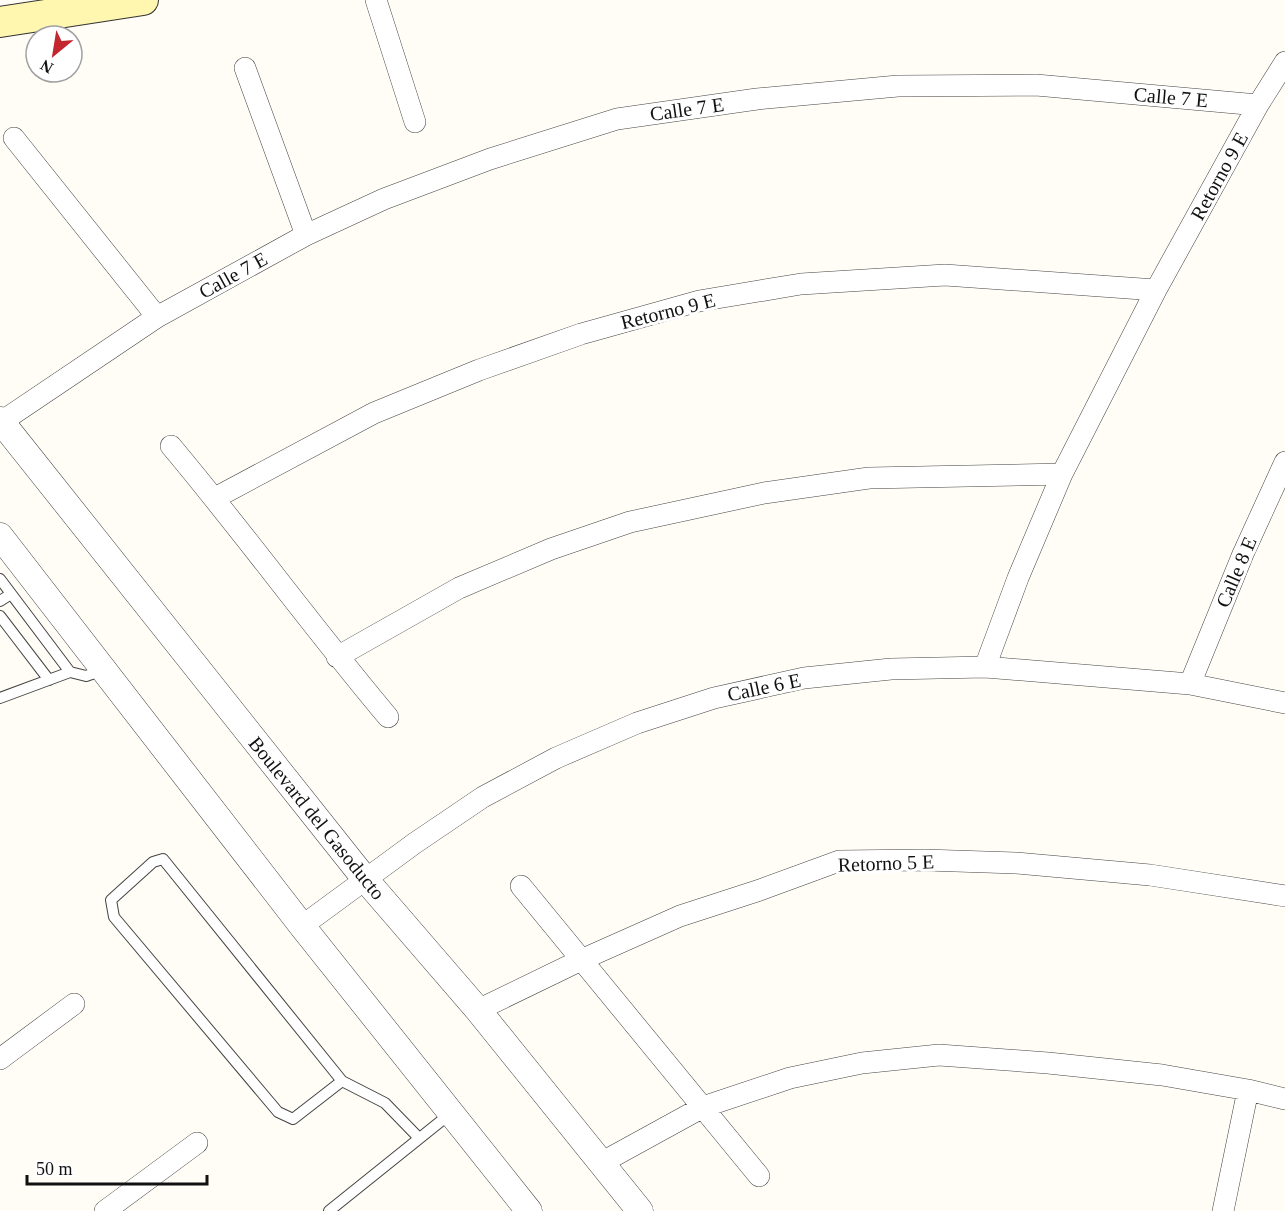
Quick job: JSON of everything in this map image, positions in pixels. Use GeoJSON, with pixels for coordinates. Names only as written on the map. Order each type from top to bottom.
{"type":"FeatureCollection","features":[{"type":"Feature","properties":{"kind":"main road"},"geometry":{"type":"LineString","coordinates":[[0,22],[143,0]]}},
{"type":"Feature","properties":{"kind":"street"},"geometry":{"type":"LineString","coordinates":[[376,0],[415,122]]}},
{"type":"Feature","properties":{"kind":"street","name":"Retorno 9 E"},"geometry":{"type":"LineString","coordinates":[[985,667],[1018,578],[1062,474],[1156,290],[1258,105],[1285,62]]}},
{"type":"Feature","properties":{"kind":"street"},"geometry":{"type":"LineString","coordinates":[[245,68],[306,235]]}},
{"type":"Feature","properties":{"kind":"street","name":"Calle 7 E"},"geometry":{"type":"LineString","coordinates":[[1,421],[157,317],[306,235],[384,199],[490,159],[617,119],[758,99],[898,86],[1036,85],[1258,105]]}},
{"type":"Feature","properties":{"kind":"street"},"geometry":{"type":"LineString","coordinates":[[14,138],[157,317]]}},
{"type":"Feature","properties":{"kind":"street","name":"Retorno 9 E"},"geometry":{"type":"LineString","coordinates":[[215,498],[374,413],[479,370],[581,334],[699,301],[801,284],[945,275],[1156,290]]}},
{"type":"Feature","properties":{"kind":"street","name":"Boulevard del Gasoducto"},"geometry":{"type":"LineString","coordinates":[[1,421],[365,879],[478,1010],[640,1211]]}},
{"type":"Feature","properties":{"kind":"street"},"geometry":{"type":"LineString","coordinates":[[171,446],[215,498],[337,657],[388,717]]}},
{"type":"Feature","properties":{"kind":"street","name":"Calle 8 E"},"geometry":{"type":"LineString","coordinates":[[1190,684],[1243,554],[1285,462]]}},
{"type":"Feature","properties":{"kind":"street"},"geometry":{"type":"LineString","coordinates":[[337,657],[459,588],[551,549],[630,522],[764,493],[869,477],[1062,474]]}},
{"type":"Feature","properties":{"kind":"street"},"geometry":{"type":"LineString","coordinates":[[0,536],[302,926],[529,1211]]}},
{"type":"Feature","properties":{"kind":"street","name":"Calle 6 E"},"geometry":{"type":"LineString","coordinates":[[302,926],[483,797],[556,758],[637,723],[714,698],[804,678],[891,669],[985,667],[1190,684],[1285,703]]}},
{"type":"Feature","properties":{"kind":"street","name":"Retorno 5 E"},"geometry":{"type":"LineString","coordinates":[[478,1010],[581,960],[680,916],[839,861],[925,860],[1016,864],[1150,875],[1285,896]]}},
{"type":"Feature","properties":{"kind":"street"},"geometry":{"type":"LineString","coordinates":[[520,886],[759,1176]]}},
{"type":"Feature","properties":{"kind":"street"},"geometry":{"type":"LineString","coordinates":[[0,1059],[74,1004]]}},
{"type":"Feature","properties":{"kind":"street"},"geometry":{"type":"LineString","coordinates":[[601,1163],[703,1107],[790,1078],[862,1062],[939,1055],[1048,1063],[1162,1075],[1285,1099]]}},
{"type":"Feature","properties":{"kind":"street"},"geometry":{"type":"LineString","coordinates":[[1223,1211],[1248,1090]]}},
{"type":"Feature","properties":{"kind":"street"},"geometry":{"type":"LineString","coordinates":[[105,1211],[196,1143]]}},
{"type":"Feature","properties":{"kind":"lane"},"geometry":{"type":"LineString","coordinates":[[0,579],[70,672]]}},
{"type":"Feature","properties":{"kind":"lane"},"geometry":{"type":"LineString","coordinates":[[0,601],[11,594]]}},
{"type":"Feature","properties":{"kind":"lane"},"geometry":{"type":"LineString","coordinates":[[0,616],[49,680]]}},
{"type":"Feature","properties":{"kind":"lane"},"geometry":{"type":"LineString","coordinates":[[0,698],[70,672],[86,676],[103,669]]}},
{"type":"Feature","properties":{"kind":"lane"},"geometry":{"type":"LineString","coordinates":[[342,1081],[293,1119],[278,1112],[114,917],[111,900],[153,862],[163,860],[342,1081],[385,1103],[419,1138]]}},
{"type":"Feature","properties":{"kind":"lane"},"geometry":{"type":"LineString","coordinates":[[329,1211],[451,1113]]}}]}
